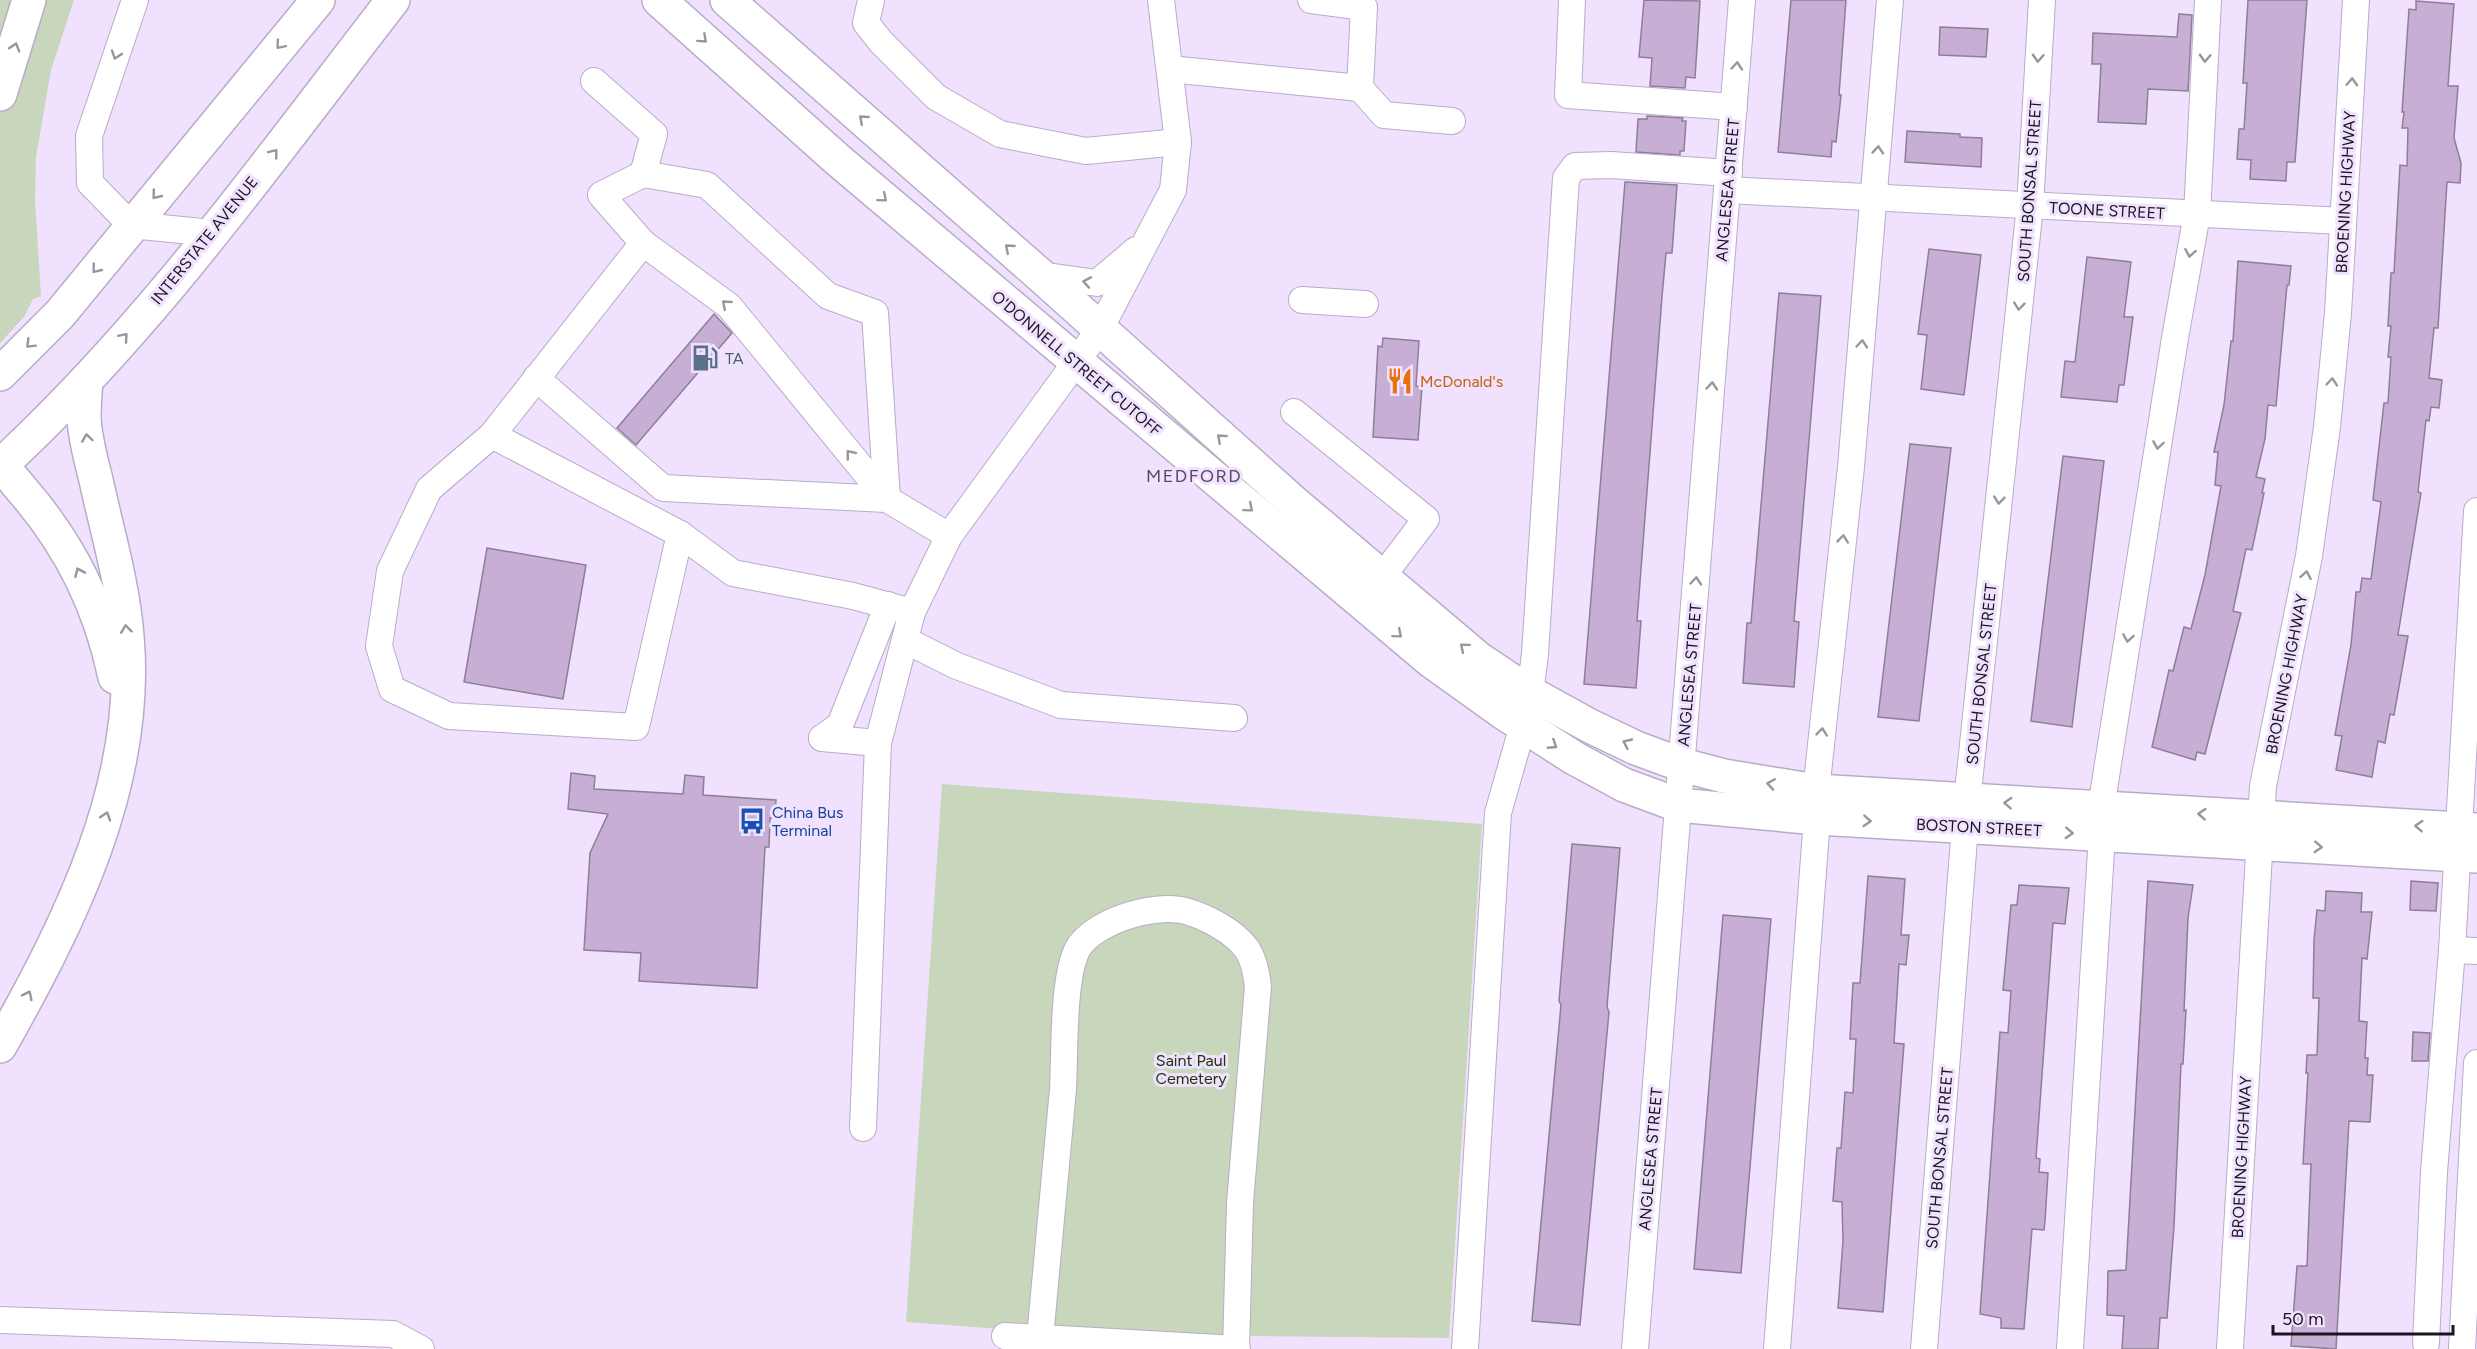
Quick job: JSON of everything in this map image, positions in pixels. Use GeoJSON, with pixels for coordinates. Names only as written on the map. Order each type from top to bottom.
{"type":"FeatureCollection","features":[{"type":"Feature","properties":{"kind":"main road"},"geometry":{"type":"LineString","coordinates":[[0,94],[29,0]]}},
{"type":"Feature","properties":{"kind":"main road"},"geometry":{"type":"LineString","coordinates":[[0,374],[60,314],[318,0]]}},
{"type":"Feature","properties":{"kind":"main road","name":"INTERSTATE AVENUE"},"geometry":{"type":"LineString","coordinates":[[0,465],[86,381],[212,233],[393,0]]}},
{"type":"Feature","properties":{"kind":"main road","name":"O'DONNELL STREET CUTOFF"},"geometry":{"type":"LineString","coordinates":[[659,0],[838,160],[1076,362],[1430,660],[1513,719]]}},
{"type":"Feature","properties":{"kind":"main road"},"geometry":{"type":"LineString","coordinates":[[727,0],[1040,275],[1291,500],[1479,659],[1521,687]]}},
{"type":"Feature","properties":{"kind":"main road"},"geometry":{"type":"LineString","coordinates":[[0,1046],[60,930],[101,831],[116,778],[124,729],[127,636],[119,584],[84,418],[86,381]]}},
{"type":"Feature","properties":{"kind":"main road"},"geometry":{"type":"LineString","coordinates":[[0,465],[40,511],[75,563],[105,638],[124,729]]}},
{"type":"Feature","properties":{"kind":"main road","name":"BOSTON STREET"},"geometry":{"type":"LineString","coordinates":[[1521,687],[1590,726],[1636,748],[1682,765],[1816,804]]}},
{"type":"Feature","properties":{"kind":"main road","name":"BOSTON STREET"},"geometry":{"type":"LineString","coordinates":[[1513,719],[1574,758],[1624,785],[1678,805],[1816,804],[2467,842]]}},
{"type":"Feature","properties":{"kind":"street"},"geometry":{"type":"LineString","coordinates":[[135,0],[89,136],[90,183],[131,225],[212,233]]}},
{"type":"Feature","properties":{"kind":"street"},"geometry":{"type":"LineString","coordinates":[[871,0],[866,23],[881,42],[936,97],[1000,134],[1086,151],[1178,142]]}},
{"type":"Feature","properties":{"kind":"street"},"geometry":{"type":"LineString","coordinates":[[878,744],[822,738],[840,725],[900,608],[1100,329],[1173,190],[1178,142],[1161,0]]}},
{"type":"Feature","properties":{"kind":"street"},"geometry":{"type":"LineString","coordinates":[[1311,0],[1364,7],[1360,88]]}},
{"type":"Feature","properties":{"kind":"street"},"geometry":{"type":"LineString","coordinates":[[1572,0],[1568,95],[1734,107]]}},
{"type":"Feature","properties":{"kind":"street","name":"ANGLESEA STREET"},"geometry":{"type":"LineString","coordinates":[[1635,1349],[1742,0]]}},
{"type":"Feature","properties":{"kind":"street"},"geometry":{"type":"LineString","coordinates":[[1777,1349],[1816,804],[1851,467],[1890,0]]}},
{"type":"Feature","properties":{"kind":"street","name":"SOUTH BONSAL STREET"},"geometry":{"type":"LineString","coordinates":[[1924,1349],[1966,814],[2030,206],[2042,0]]}},
{"type":"Feature","properties":{"kind":"street"},"geometry":{"type":"LineString","coordinates":[[2070,1349],[2102,821],[2175,338],[2197,214],[2208,0]]}},
{"type":"Feature","properties":{"kind":"street","name":"BROENING HIGHWAY"},"geometry":{"type":"LineString","coordinates":[[2230,1349],[2263,786],[2299,614],[2319,493],[2338,313],[2356,0]]}},
{"type":"Feature","properties":{"kind":"street"},"geometry":{"type":"LineString","coordinates":[[1170,69],[1360,88],[1384,114],[1452,121]]}},
{"type":"Feature","properties":{"kind":"street"},"geometry":{"type":"LineString","coordinates":[[594,81],[654,134],[643,174]]}},
{"type":"Feature","properties":{"kind":"street","name":"TOONE STREET"},"geometry":{"type":"LineString","coordinates":[[1521,687],[1535,654],[1566,178],[1575,166],[1611,165],[1728,182],[1875,198],[2343,221]]}},
{"type":"Feature","properties":{"kind":"street"},"geometry":{"type":"LineString","coordinates":[[887,500],[875,313],[828,296],[707,185],[643,174],[601,195],[643,243],[729,306],[887,500],[949,537]]}},
{"type":"Feature","properties":{"kind":"street"},"geometry":{"type":"LineString","coordinates":[[1040,275],[1097,284],[1149,238]]}},
{"type":"Feature","properties":{"kind":"street"},"geometry":{"type":"LineString","coordinates":[[643,243],[492,435],[429,489],[390,571],[379,646],[392,689],[449,716],[636,727],[680,534]]}},
{"type":"Feature","properties":{"kind":"street"},"geometry":{"type":"LineString","coordinates":[[1302,300],[1365,304]]}},
{"type":"Feature","properties":{"kind":"street"},"geometry":{"type":"LineString","coordinates":[[536,378],[663,488],[887,500]]}},
{"type":"Feature","properties":{"kind":"street"},"geometry":{"type":"LineString","coordinates":[[1294,411],[1426,519],[1382,577]]}},
{"type":"Feature","properties":{"kind":"street"},"geometry":{"type":"LineString","coordinates":[[492,435],[680,534],[733,573],[853,596],[900,608]]}},
{"type":"Feature","properties":{"kind":"street"},"geometry":{"type":"LineString","coordinates":[[2477,511],[2465,950],[2434,1172],[2417,1346],[2463,1345],[2474,1174],[2477,1063]]}},
{"type":"Feature","properties":{"kind":"street"},"geometry":{"type":"LineString","coordinates":[[863,1128],[878,744],[905,640],[900,608]]}},
{"type":"Feature","properties":{"kind":"street"},"geometry":{"type":"LineString","coordinates":[[905,640],[957,666],[1061,705],[1234,718]]}},
{"type":"Feature","properties":{"kind":"street"},"geometry":{"type":"LineString","coordinates":[[1465,1349],[1498,813],[1513,719]]}},
{"type":"Feature","properties":{"kind":"street"},"geometry":{"type":"LineString","coordinates":[[1005,1336],[1040,1338],[1236,1349],[1240,1203],[1258,986],[1255,968],[1247,950],[1235,936],[1188,911],[1161,910],[1124,916],[1098,931],[1080,946],[1070,973],[1063,1087],[1040,1338]]}},
{"type":"Feature","properties":{"kind":"street"},"geometry":{"type":"LineString","coordinates":[[2434,1172],[2474,1174]]}},
{"type":"Feature","properties":{"kind":"street"},"geometry":{"type":"LineString","coordinates":[[0,1320],[393,1334],[421,1349]]}},
{"type":"Feature","properties":{"kind":"green space"},"geometry":{"type":"Polygon","coordinates":[[[0,0],[74,0],[51,70],[36,157],[35,200],[41,296],[33,299],[24,317],[0,343],[0,0]]]}},
{"type":"Feature","properties":{"kind":"green space","name":"Saint Paul Cemetery"},"geometry":{"type":"Polygon","coordinates":[[[942,784],[1482,824],[1449,1338],[1067,1334],[906,1322],[942,784]]]}},
{"type":"Feature","properties":{"kind":"building"},"geometry":{"type":"Polygon","coordinates":[[[1644,0],[1700,1],[1695,78],[1686,77],[1685,88],[1650,86],[1652,58],[1639,57],[1644,0]]]}},
{"type":"Feature","properties":{"kind":"building"},"geometry":{"type":"Polygon","coordinates":[[[1791,0],[1846,0],[1839,95],[1841,95],[1836,142],[1832,141],[1831,157],[1778,152],[1791,0]]]}},
{"type":"Feature","properties":{"kind":"building"},"geometry":{"type":"Polygon","coordinates":[[[2248,0],[2307,0],[2295,162],[2287,162],[2286,181],[2250,179],[2251,160],[2237,159],[2239,129],[2244,129],[2247,83],[2243,83],[2248,0]]]}},
{"type":"Feature","properties":{"kind":"building"},"geometry":{"type":"Polygon","coordinates":[[[2416,1],[2454,4],[2448,86],[2458,86],[2454,138],[2461,163],[2460,183],[2447,182],[2438,328],[2434,328],[2429,378],[2442,380],[2439,408],[2431,407],[2429,421],[2426,420],[2418,492],[2421,493],[2398,635],[2408,636],[2394,715],[2390,714],[2385,743],[2378,741],[2372,777],[2336,770],[2342,736],[2335,735],[2351,645],[2356,592],[2360,592],[2362,578],[2371,579],[2381,502],[2373,500],[2384,403],[2388,403],[2391,357],[2388,357],[2391,326],[2388,326],[2391,273],[2394,273],[2400,165],[2407,166],[2408,128],[2402,128],[2404,112],[2402,112],[2409,9],[2416,10],[2416,1]]]}},
{"type":"Feature","properties":{"kind":"building"},"geometry":{"type":"Polygon","coordinates":[[[2179,14],[2192,15],[2188,91],[2148,89],[2146,124],[2098,122],[2101,64],[2092,64],[2093,33],[2177,37],[2179,14]]]}},
{"type":"Feature","properties":{"kind":"building"},"geometry":{"type":"Polygon","coordinates":[[[1940,27],[1988,29],[1986,57],[1939,55],[1940,27]]]}},
{"type":"Feature","properties":{"kind":"building"},"geometry":{"type":"Polygon","coordinates":[[[1647,116],[1683,118],[1682,121],[1686,121],[1684,151],[1680,151],[1680,155],[1636,152],[1638,119],[1647,119],[1647,116]]]}},
{"type":"Feature","properties":{"kind":"building"},"geometry":{"type":"Polygon","coordinates":[[[1907,131],[1960,134],[1960,137],[1982,138],[1981,167],[1905,162],[1907,131]]]}},
{"type":"Feature","properties":{"kind":"building"},"geometry":{"type":"Polygon","coordinates":[[[1625,182],[1677,185],[1672,253],[1666,253],[1662,297],[1637,621],[1641,621],[1636,688],[1584,684],[1625,182]]]}},
{"type":"Feature","properties":{"kind":"building"},"geometry":{"type":"Polygon","coordinates":[[[1929,249],[1981,255],[1964,395],[1921,389],[1927,335],[1918,334],[1929,249]]]}},
{"type":"Feature","properties":{"kind":"building"},"geometry":{"type":"Polygon","coordinates":[[[2087,257],[2131,262],[2124,317],[2133,317],[2124,385],[2119,385],[2117,402],[2061,397],[2065,361],[2075,362],[2087,257]]]}},
{"type":"Feature","properties":{"kind":"building"},"geometry":{"type":"Polygon","coordinates":[[[2238,261],[2291,266],[2289,285],[2287,285],[2276,406],[2268,405],[2265,439],[2256,477],[2265,479],[2262,493],[2264,493],[2252,550],[2246,549],[2233,611],[2241,613],[2205,754],[2197,752],[2195,760],[2152,747],[2169,670],[2173,671],[2184,627],[2191,629],[2205,575],[2221,486],[2215,485],[2218,452],[2214,452],[2224,405],[2231,341],[2233,341],[2238,261]]]}},
{"type":"Feature","properties":{"kind":"building"},"geometry":{"type":"Polygon","coordinates":[[[1779,293],[1821,296],[1794,621],[1799,622],[1794,687],[1743,683],[1747,623],[1751,623],[1779,293]]]}},
{"type":"Feature","properties":{"kind":"building"},"geometry":{"type":"Polygon","coordinates":[[[714,314],[732,333],[636,445],[617,428],[714,314]]]}},
{"type":"Feature","properties":{"kind":"building","name":"McDonald's"},"geometry":{"type":"Polygon","coordinates":[[[1383,338],[1419,341],[1416,386],[1422,387],[1418,440],[1373,437],[1378,346],[1382,347],[1383,338]]]}},
{"type":"Feature","properties":{"kind":"building"},"geometry":{"type":"Polygon","coordinates":[[[1910,444],[1951,448],[1919,721],[1878,717],[1910,444]]]}},
{"type":"Feature","properties":{"kind":"building"},"geometry":{"type":"Polygon","coordinates":[[[2063,456],[2104,461],[2072,727],[2031,721],[2063,456]]]}},
{"type":"Feature","properties":{"kind":"building"},"geometry":{"type":"Polygon","coordinates":[[[487,548],[586,565],[563,699],[464,682],[487,548]]]}},
{"type":"Feature","properties":{"kind":"building"},"geometry":{"type":"Polygon","coordinates":[[[571,773],[595,776],[594,789],[683,794],[685,775],[704,777],[703,795],[776,800],[775,818],[770,818],[769,847],[765,847],[757,988],[639,981],[641,953],[584,950],[590,853],[608,814],[568,809],[571,773]]]}},
{"type":"Feature","properties":{"kind":"building"},"geometry":{"type":"Polygon","coordinates":[[[1572,844],[1620,848],[1607,1007],[1609,1012],[1580,1325],[1532,1321],[1561,1005],[1559,1001],[1572,844]]]}},
{"type":"Feature","properties":{"kind":"building"},"geometry":{"type":"Polygon","coordinates":[[[1868,876],[1905,879],[1901,935],[1909,935],[1906,965],[1899,964],[1894,1043],[1904,1044],[1883,1312],[1838,1308],[1843,1241],[1842,1202],[1833,1201],[1837,1148],[1841,1148],[1845,1092],[1853,1093],[1856,1039],[1850,1039],[1853,983],[1860,983],[1868,876]]]}},
{"type":"Feature","properties":{"kind":"building"},"geometry":{"type":"Polygon","coordinates":[[[2148,881],[2193,885],[2188,918],[2184,1011],[2186,1010],[2167,1318],[2160,1318],[2158,1349],[2122,1349],[2124,1316],[2107,1315],[2108,1271],[2126,1270],[2148,881]]]}},
{"type":"Feature","properties":{"kind":"building"},"geometry":{"type":"Polygon","coordinates":[[[2411,881],[2438,883],[2436,911],[2410,910],[2411,881]]]}},
{"type":"Feature","properties":{"kind":"building"},"geometry":{"type":"Polygon","coordinates":[[[2019,885],[2069,888],[2065,924],[2053,923],[2036,1158],[2040,1159],[2039,1172],[2048,1173],[2045,1221],[2044,1230],[2032,1229],[2024,1329],[2001,1328],[2001,1318],[1980,1314],[2000,1032],[2008,1033],[2011,991],[2003,990],[2011,905],[2017,905],[2019,885]]]}},
{"type":"Feature","properties":{"kind":"building"},"geometry":{"type":"Polygon","coordinates":[[[2326,891],[2362,893],[2361,912],[2372,912],[2367,959],[2362,958],[2359,1021],[2367,1022],[2365,1058],[2368,1058],[2367,1075],[2373,1075],[2370,1122],[2349,1121],[2336,1349],[2291,1346],[2297,1266],[2307,1266],[2311,1164],[2303,1164],[2308,1073],[2306,1073],[2307,1055],[2317,1055],[2319,998],[2313,998],[2314,940],[2317,910],[2325,911],[2326,891]]]}},
{"type":"Feature","properties":{"kind":"building"},"geometry":{"type":"Polygon","coordinates":[[[1723,915],[1771,919],[1741,1273],[1694,1269],[1723,915]]]}},
{"type":"Feature","properties":{"kind":"building"},"geometry":{"type":"Polygon","coordinates":[[[2413,1032],[2430,1033],[2428,1061],[2412,1061],[2413,1032]]]}},
{"type":"Feature","properties":{"kind":"place","name":"TA"},"geometry":{"type":"Point","coordinates":[705,358]}},
{"type":"Feature","properties":{"kind":"place","name":"McDonald's"},"geometry":{"type":"Point","coordinates":[1400,381]}},
{"type":"Feature","properties":{"kind":"place","name":"China Bus Terminal"},"geometry":{"type":"Point","coordinates":[752,821]}},
{"type":"Feature","properties":{"kind":"district","name":"MEDFORD"},"geometry":{"type":"Point","coordinates":[1194,476]}}]}
